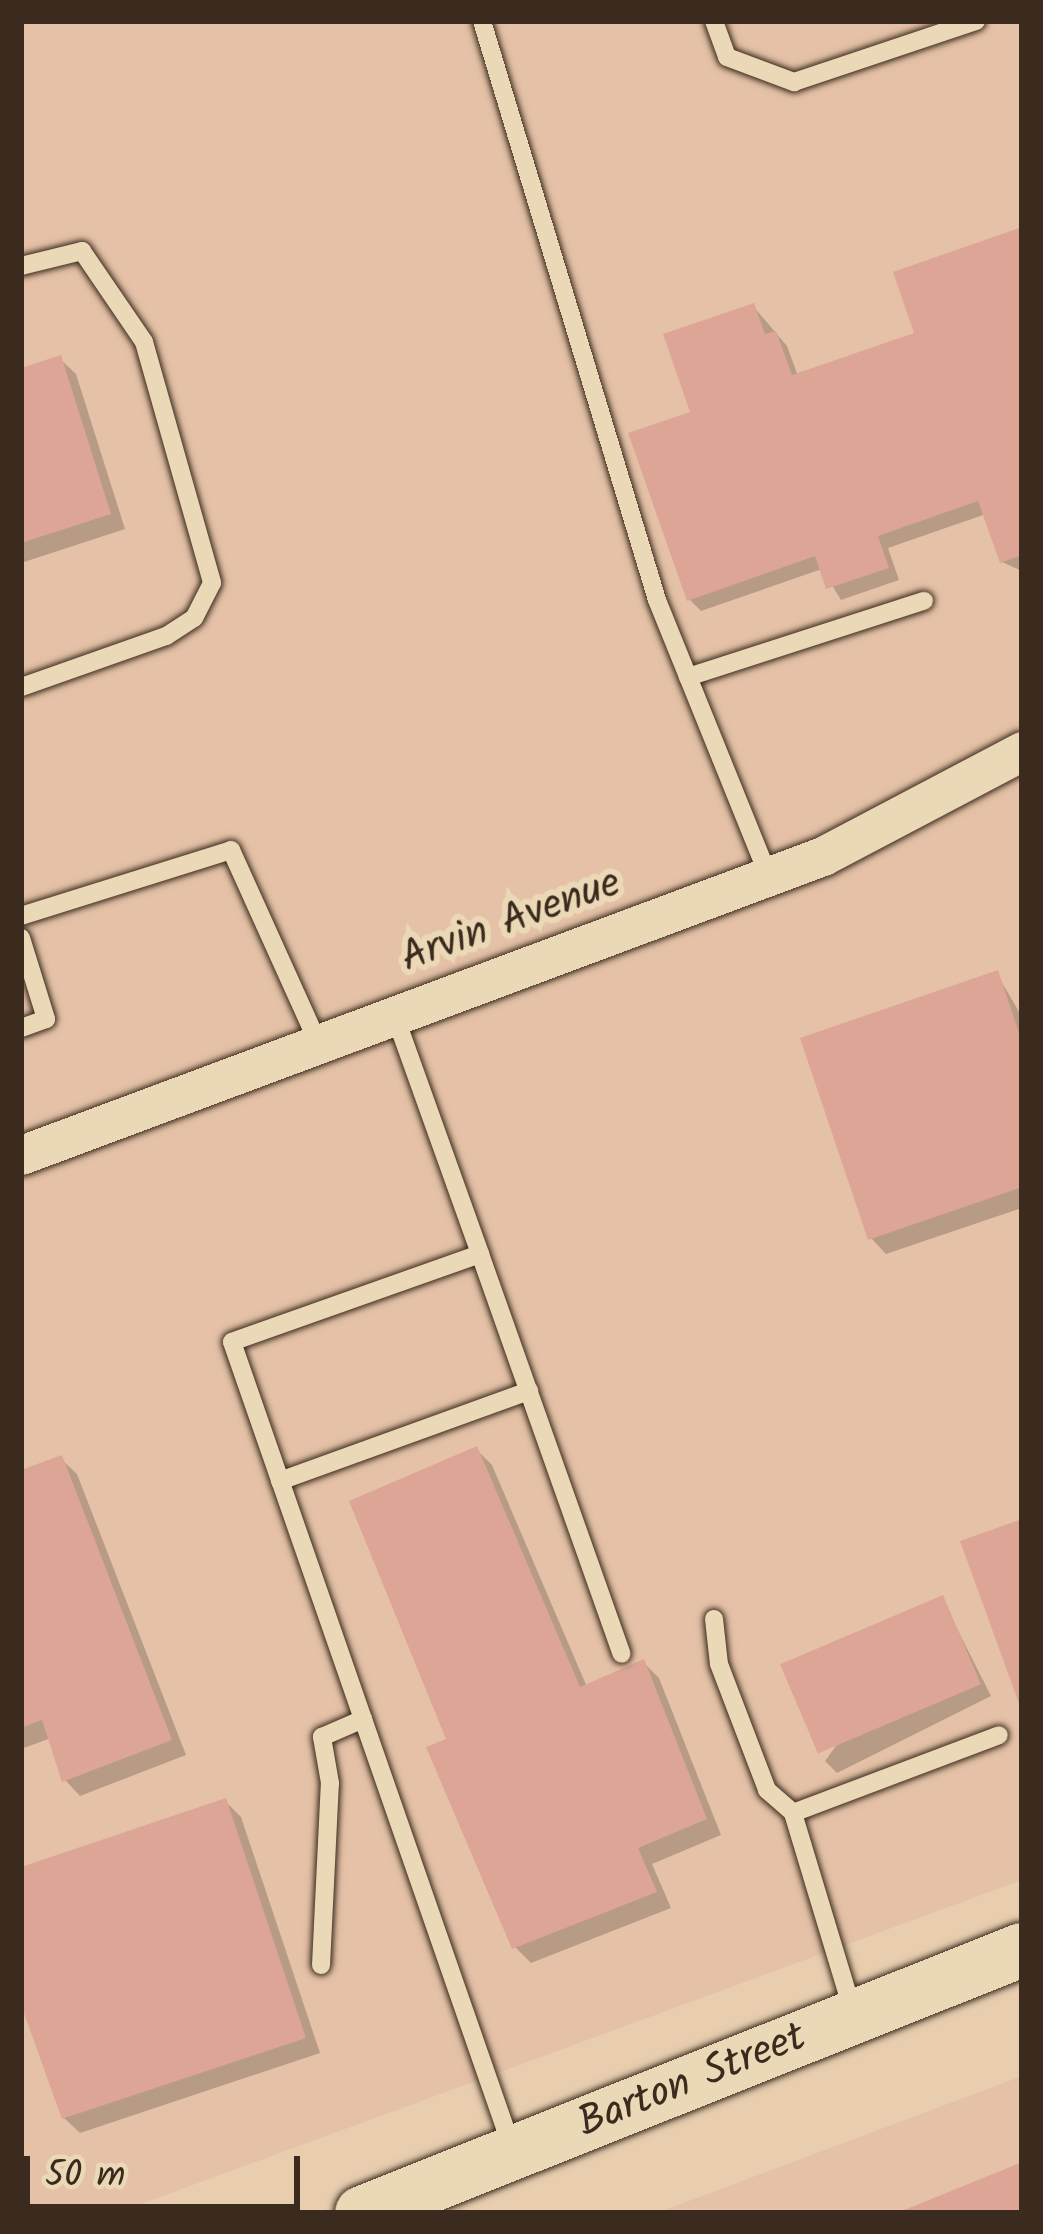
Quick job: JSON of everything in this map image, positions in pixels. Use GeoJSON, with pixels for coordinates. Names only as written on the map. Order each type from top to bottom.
{"type":"FeatureCollection","features":[{"type":"Feature","properties":{"kind":"main road","name":"Barton Street"},"geometry":{"type":"LineString","coordinates":[[362,2213],[1022,1950]]}},
{"type":"Feature","properties":{"kind":"street","name":"Arvin Avenue"},"geometry":{"type":"LineString","coordinates":[[21,1155],[769,877],[1022,751]]}},
{"type":"Feature","properties":{"kind":"lane"},"geometry":{"type":"LineString","coordinates":[[482,21],[657,600],[769,877]]}},
{"type":"Feature","properties":{"kind":"lane"},"geometry":{"type":"LineString","coordinates":[[714,21],[727,57],[794,82],[976,21]]}},
{"type":"Feature","properties":{"kind":"lane"},"geometry":{"type":"LineString","coordinates":[[21,266],[82,251],[144,343],[212,583],[194,618],[166,636],[21,687]]}},
{"type":"Feature","properties":{"kind":"lane"},"geometry":{"type":"LineString","coordinates":[[688,677],[924,601]]}},
{"type":"Feature","properties":{"kind":"lane"},"geometry":{"type":"LineString","coordinates":[[21,916],[231,850],[319,1045]]}},
{"type":"Feature","properties":{"kind":"lane"},"geometry":{"type":"LineString","coordinates":[[21,938],[46,1019],[21,1028]]}},
{"type":"Feature","properties":{"kind":"lane"},"geometry":{"type":"LineString","coordinates":[[395,1016],[622,1654]]}},
{"type":"Feature","properties":{"kind":"lane"},"geometry":{"type":"LineString","coordinates":[[480,1254],[232,1342],[514,2152]]}},
{"type":"Feature","properties":{"kind":"lane"},"geometry":{"type":"LineString","coordinates":[[280,1481],[529,1391]]}},
{"type":"Feature","properties":{"kind":"lane"},"geometry":{"type":"LineString","coordinates":[[714,1619],[719,1664],[767,1790],[793,1814],[854,2017]]}},
{"type":"Feature","properties":{"kind":"lane"},"geometry":{"type":"LineString","coordinates":[[321,1965],[330,1783],[322,1737],[363,1719]]}},
{"type":"Feature","properties":{"kind":"lane"},"geometry":{"type":"LineString","coordinates":[[793,1814],[1000,1735]]}},
{"type":"Feature","properties":{"kind":"shaded area"},"geometry":{"type":"Polygon","coordinates":[[[21,21],[1022,21],[1022,1880],[117,2213],[21,2213],[21,21]]]}},
{"type":"Feature","properties":{"kind":"shaded area"},"geometry":{"type":"Polygon","coordinates":[[[1022,2076],[1022,2213],[657,2213],[1022,2076]]]}},
{"type":"Feature","properties":{"kind":"building"},"geometry":{"type":"Polygon","coordinates":[[[1022,227],[1022,555],[1000,563],[978,501],[878,536],[889,568],[826,589],[815,556],[687,601],[628,433],[690,412],[663,334],[754,303],[765,334],[776,331],[792,375],[914,333],[893,272],[1022,227]]]}},
{"type":"Feature","properties":{"kind":"building"},"geometry":{"type":"Polygon","coordinates":[[[61,355],[111,514],[21,543],[21,368],[61,355]]]}},
{"type":"Feature","properties":{"kind":"building"},"geometry":{"type":"Polygon","coordinates":[[[998,970],[1022,1042],[1022,1187],[868,1240],[800,1038],[998,970]]]}},
{"type":"Feature","properties":{"kind":"building"},"geometry":{"type":"Polygon","coordinates":[[[477,1446],[580,1687],[644,1659],[707,1819],[638,1848],[657,1892],[512,1949],[426,1747],[446,1739],[349,1501],[477,1446]]]}},
{"type":"Feature","properties":{"kind":"building"},"geometry":{"type":"Polygon","coordinates":[[[62,1455],[172,1740],[62,1782],[42,1720],[21,1728],[21,1470],[62,1455]]]}},
{"type":"Feature","properties":{"kind":"building"},"geometry":{"type":"Polygon","coordinates":[[[1022,1519],[1022,1709],[1021,1709],[960,1541],[1022,1519]]]}},
{"type":"Feature","properties":{"kind":"building"},"geometry":{"type":"Polygon","coordinates":[[[943,1595],[981,1684],[818,1753],[780,1664],[943,1595]]]}},
{"type":"Feature","properties":{"kind":"building"},"geometry":{"type":"Polygon","coordinates":[[[226,1798],[306,2038],[62,2119],[21,2005],[21,1867],[226,1798]]]}},
{"type":"Feature","properties":{"kind":"building"},"geometry":{"type":"Polygon","coordinates":[[[1022,2162],[1022,2213],[897,2213],[1022,2162]]]}}]}
